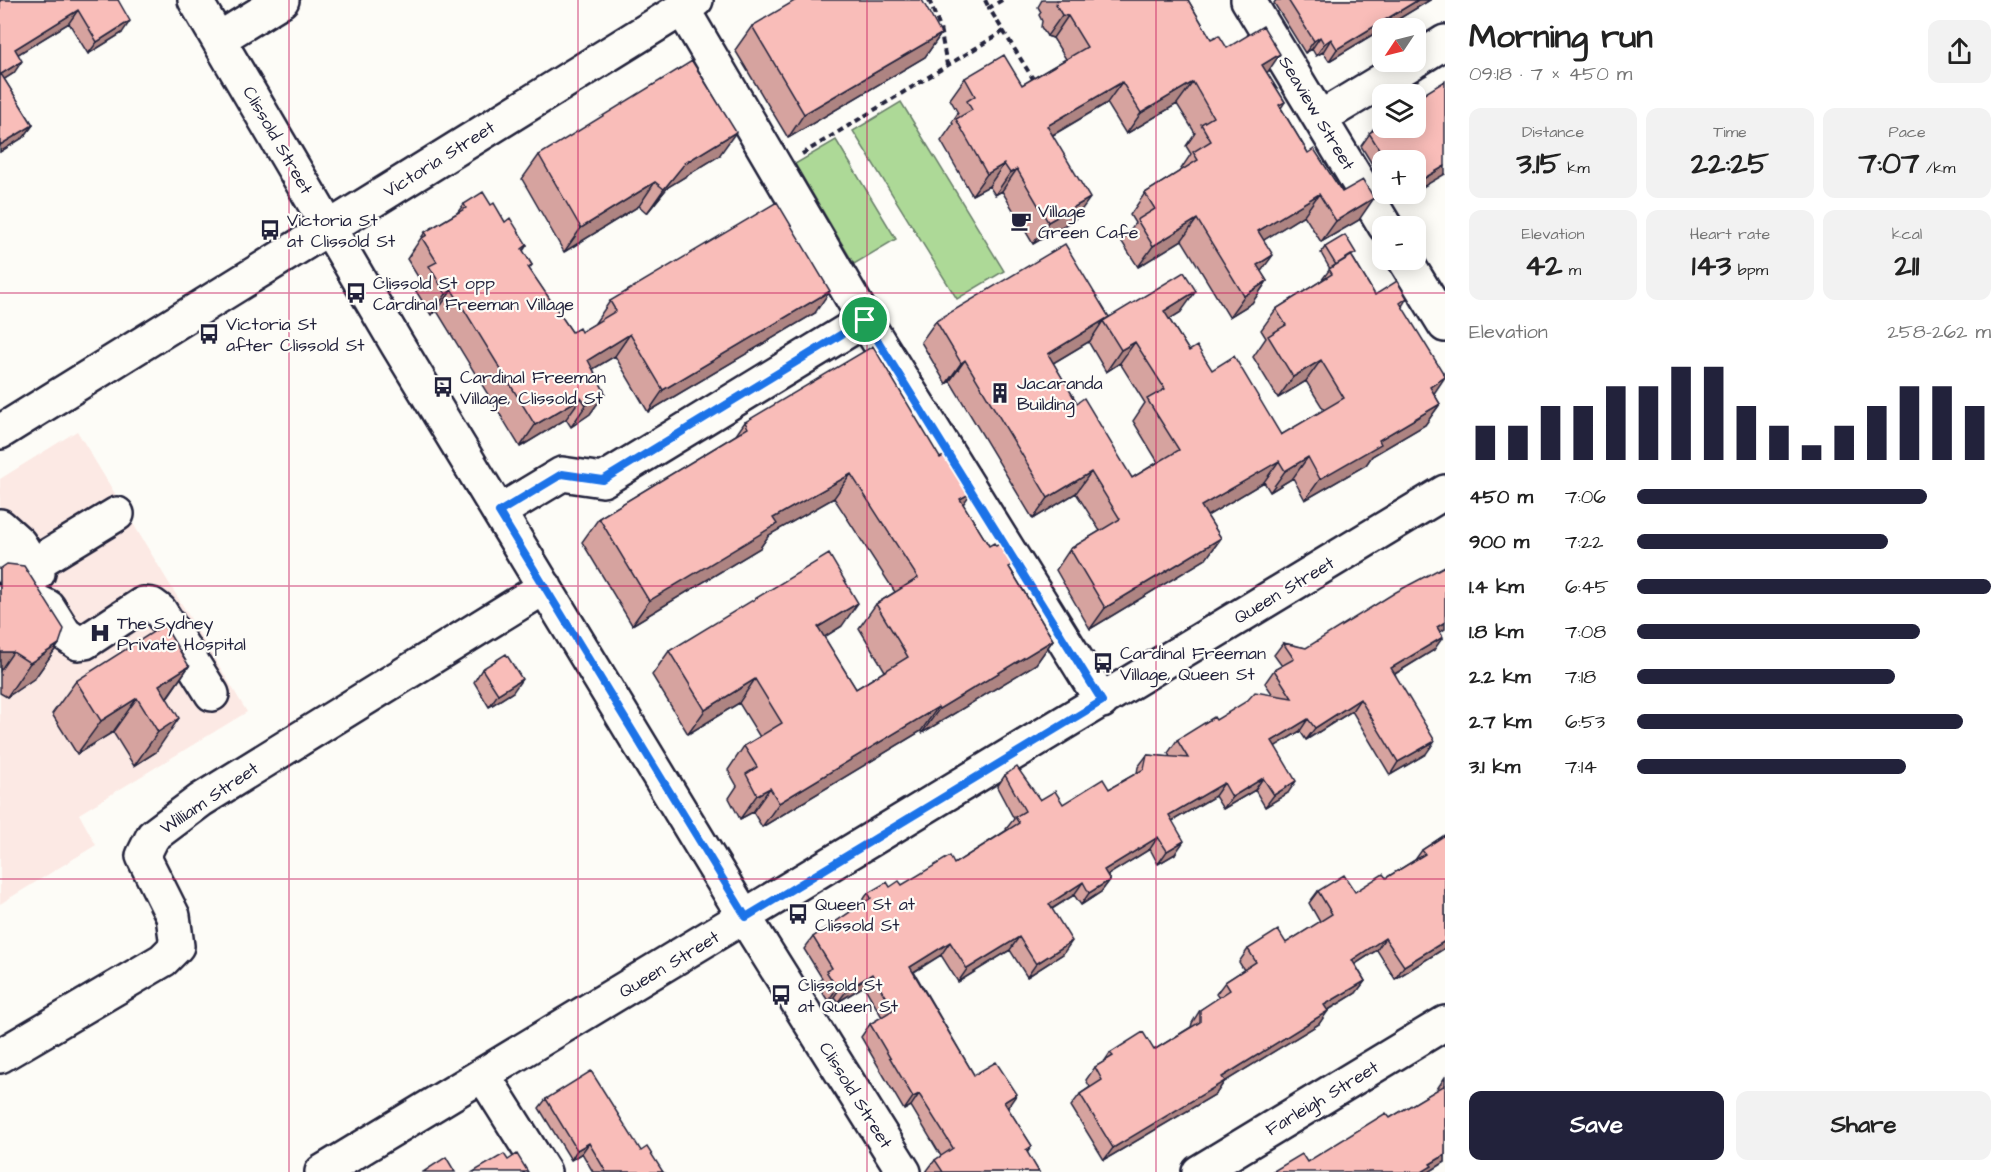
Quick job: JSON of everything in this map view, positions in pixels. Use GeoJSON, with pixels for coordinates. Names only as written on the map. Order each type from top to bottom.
{"type":"FeatureCollection","features":[{"type":"Feature","properties":{"kind":"street","name":"Clissold Street"},"geometry":{"type":"LineString","coordinates":[[195,0],[499,512],[904,1172]]}},
{"type":"Feature","properties":{"kind":"street"},"geometry":{"type":"LineString","coordinates":[[219,39],[282,0]]}},
{"type":"Feature","properties":{"kind":"street","name":"Seaview Street"},"geometry":{"type":"LineString","coordinates":[[1248,0],[1379,216]]}},
{"type":"Feature","properties":{"kind":"street"},"geometry":{"type":"LineString","coordinates":[[689,4],[865,320],[1102,701]]}},
{"type":"Feature","properties":{"kind":"street","name":"Victoria Street"},"geometry":{"type":"LineString","coordinates":[[0,432],[689,4]]}},
{"type":"Feature","properties":{"kind":"street"},"geometry":{"type":"LineString","coordinates":[[1426,54],[1445,42]]}},
{"type":"Feature","properties":{"kind":"street"},"geometry":{"type":"LineString","coordinates":[[1320,118],[1396,72]]}},
{"type":"Feature","properties":{"kind":"street"},"geometry":{"type":"LineString","coordinates":[[1411,270],[1445,325]]}},
{"type":"Feature","properties":{"kind":"street"},"geometry":{"type":"LineString","coordinates":[[499,512],[562,474],[603,480],[865,320]]}},
{"type":"Feature","properties":{"kind":"street","name":"Queen Street"},"geometry":{"type":"LineString","coordinates":[[322,1172],[1445,492]]}},
{"type":"Feature","properties":{"kind":"street"},"geometry":{"type":"LineString","coordinates":[[16,566],[117,514]]}},
{"type":"Feature","properties":{"kind":"street"},"geometry":{"type":"LineString","coordinates":[[0,526],[18,543],[16,566]]}},
{"type":"Feature","properties":{"kind":"street"},"geometry":{"type":"LineString","coordinates":[[16,566],[43,581],[50,602],[48,607],[65,634],[78,643],[85,642],[144,604],[152,605],[160,611],[212,694]]}},
{"type":"Feature","properties":{"kind":"street","name":"William Street"},"geometry":{"type":"LineString","coordinates":[[0,1056],[163,960],[177,946],[173,916],[143,856],[153,836],[201,800],[545,587]]}},
{"type":"Feature","properties":{"kind":"street","name":"Farleigh Street"},"geometry":{"type":"LineString","coordinates":[[1199,1172],[1445,1023]]}},
{"type":"Feature","properties":{"kind":"street"},"geometry":{"type":"LineString","coordinates":[[483,1075],[544,1172]]}},
{"type":"Feature","properties":{"kind":"path"},"geometry":{"type":"LineString","coordinates":[[929,0],[940,28],[947,66]]}},
{"type":"Feature","properties":{"kind":"path"},"geometry":{"type":"LineString","coordinates":[[985,0],[1038,88]]}},
{"type":"Feature","properties":{"kind":"path"},"geometry":{"type":"LineString","coordinates":[[989,8],[1002,0]]}},
{"type":"Feature","properties":{"kind":"path"},"geometry":{"type":"LineString","coordinates":[[798,157],[1004,31]]}},
{"type":"Feature","properties":{"kind":"shaded area","name":"The Sydney Private Hospital"},"geometry":{"type":"Polygon","coordinates":[[[77,431],[247,712],[79,814],[96,845],[0,904],[0,479],[77,431]]]}},
{"type":"Feature","properties":{"kind":"green space"},"geometry":{"type":"Polygon","coordinates":[[[901,102],[1004,271],[957,299],[853,131],[901,102]]]}},
{"type":"Feature","properties":{"kind":"green space"},"geometry":{"type":"Polygon","coordinates":[[[836,140],[896,239],[854,264],[795,164],[836,140]]]}},
{"type":"Feature","properties":{"kind":"building"},"geometry":{"type":"Polygon","coordinates":[[[0,0],[118,0],[130,21],[97,42],[78,10],[15,49],[22,61],[1,74],[33,125],[0,145],[0,0]]]}},
{"type":"Feature","properties":{"kind":"building"},"geometry":{"type":"Polygon","coordinates":[[[796,0],[922,0],[941,34],[804,114],[752,26],[796,0]]]}},
{"type":"Feature","properties":{"kind":"building"},"geometry":{"type":"Polygon","coordinates":[[[1057,0],[1188,0],[1211,39],[1219,35],[1227,48],[1263,26],[1280,54],[1262,65],[1285,102],[1279,105],[1308,153],[1314,149],[1342,192],[1363,180],[1372,195],[1372,199],[1336,221],[1319,194],[1258,231],[1273,255],[1257,265],[1267,281],[1244,296],[1197,219],[1153,246],[1137,220],[1155,209],[1145,193],[1198,160],[1193,152],[1211,141],[1201,124],[1213,117],[1193,82],[1141,113],[1122,82],[1047,126],[1090,198],[1048,222],[1017,169],[1010,173],[1004,164],[987,174],[956,119],[972,110],[967,101],[975,96],[965,78],[1004,55],[1022,85],[1087,47],[1068,16],[1062,15],[1056,5],[1057,0]]]}},
{"type":"Feature","properties":{"kind":"building"},"geometry":{"type":"Polygon","coordinates":[[[1288,0],[1418,0],[1388,18],[1372,18],[1372,28],[1337,49],[1331,39],[1324,44],[1320,37],[1314,41],[1288,0]]]}},
{"type":"Feature","properties":{"kind":"building"},"geometry":{"type":"Polygon","coordinates":[[[692,61],[736,132],[685,163],[664,189],[655,182],[581,228],[539,155],[692,61]]]}},
{"type":"Feature","properties":{"kind":"building"},"geometry":{"type":"Polygon","coordinates":[[[1445,81],[1445,166],[1426,177],[1426,150],[1380,150],[1372,138],[1426,138],[1426,93],[1445,81]]]}},
{"type":"Feature","properties":{"kind":"building"},"geometry":{"type":"Polygon","coordinates":[[[483,192],[491,205],[494,203],[505,222],[510,218],[527,245],[522,249],[532,265],[528,267],[572,332],[579,328],[581,332],[616,311],[610,301],[777,202],[830,291],[663,390],[630,334],[588,360],[605,393],[586,405],[581,398],[535,425],[452,290],[446,294],[429,266],[437,262],[422,238],[427,235],[425,232],[466,208],[464,204],[483,192]]]}},
{"type":"Feature","properties":{"kind":"building"},"geometry":{"type":"Polygon","coordinates":[[[1345,235],[1356,253],[1336,265],[1325,247],[1345,235]]]}},
{"type":"Feature","properties":{"kind":"building"},"geometry":{"type":"Polygon","coordinates":[[[1065,244],[1109,317],[1048,354],[1077,403],[1084,398],[1132,478],[1179,450],[1147,399],[1165,389],[1135,342],[1121,350],[1103,321],[1184,272],[1196,291],[1164,311],[1189,351],[1197,346],[1212,370],[1234,356],[1281,435],[1344,398],[1321,360],[1293,377],[1268,336],[1286,325],[1276,309],[1332,274],[1329,269],[1351,255],[1375,295],[1397,281],[1407,298],[1400,303],[1445,376],[1430,387],[1440,404],[1379,440],[1381,444],[1320,479],[1308,457],[1285,471],[1279,461],[1201,506],[1221,538],[1105,608],[1070,549],[1120,519],[1091,472],[1048,498],[965,360],[961,363],[936,321],[1065,244]]]}},
{"type":"Feature","properties":{"kind":"building"},"geometry":{"type":"Polygon","coordinates":[[[873,346],[940,458],[947,454],[971,493],[960,499],[989,546],[994,543],[996,546],[1003,542],[1016,563],[1009,567],[1053,640],[779,803],[770,788],[757,795],[746,774],[757,767],[744,746],[782,723],[755,679],[705,710],[669,651],[829,554],[858,603],[818,627],[856,689],[908,657],[876,604],[918,578],[851,474],[773,518],[777,524],[649,601],[599,518],[748,428],[745,422],[873,346]]]}},
{"type":"Feature","properties":{"kind":"building"},"geometry":{"type":"Polygon","coordinates":[[[7,564],[24,566],[64,629],[59,644],[30,663],[13,652],[0,652],[0,569],[7,564]]]}},
{"type":"Feature","properties":{"kind":"building"},"geometry":{"type":"Polygon","coordinates":[[[1445,566],[1445,622],[1437,627],[1443,637],[1391,668],[1435,741],[1398,762],[1360,699],[1315,728],[1308,719],[1272,741],[1296,781],[1274,795],[1263,778],[1232,797],[1224,783],[1169,815],[1184,841],[1167,851],[1158,837],[1104,870],[1110,880],[1089,893],[1083,882],[1049,904],[1072,941],[1036,964],[1019,937],[967,969],[950,942],[910,967],[974,1075],[996,1062],[1017,1094],[1004,1102],[1032,1146],[1026,1150],[1039,1172],[943,1172],[935,1160],[953,1148],[919,1094],[913,1097],[870,1024],[893,1010],[872,974],[847,990],[843,984],[837,988],[826,971],[832,968],[813,937],[871,898],[868,893],[887,882],[890,887],[899,881],[902,885],[950,856],[954,864],[1019,823],[1015,817],[1025,811],[1005,775],[1017,767],[1040,800],[1055,791],[1063,804],[1103,779],[1109,789],[1144,769],[1147,755],[1188,758],[1177,740],[1214,717],[1216,720],[1247,701],[1255,692],[1292,698],[1274,670],[1294,659],[1283,643],[1306,648],[1396,592],[1445,566]]]}},
{"type":"Feature","properties":{"kind":"building"},"geometry":{"type":"Polygon","coordinates":[[[164,625],[189,666],[159,685],[179,718],[158,732],[137,698],[101,721],[76,681],[164,625]]]}},
{"type":"Feature","properties":{"kind":"building"},"geometry":{"type":"Polygon","coordinates":[[[506,654],[522,679],[498,694],[482,669],[506,654]]]}},
{"type":"Feature","properties":{"kind":"building"},"geometry":{"type":"Polygon","coordinates":[[[1445,835],[1445,941],[1404,966],[1385,938],[1352,960],[1365,981],[1324,1005],[1328,1011],[1222,1077],[1225,1081],[1113,1148],[1080,1094],[1102,1080],[1095,1067],[1113,1056],[1110,1053],[1143,1032],[1154,1050],[1200,1022],[1200,1010],[1230,990],[1225,982],[1256,962],[1248,949],[1278,930],[1286,943],[1332,914],[1318,891],[1344,875],[1355,892],[1383,874],[1386,878],[1425,854],[1422,850],[1445,835]]]}},
{"type":"Feature","properties":{"kind":"building"},"geometry":{"type":"Polygon","coordinates":[[[591,1071],[641,1151],[647,1147],[663,1172],[606,1172],[589,1143],[577,1150],[546,1099],[591,1071]]]}},
{"type":"Feature","properties":{"kind":"building"},"geometry":{"type":"Polygon","coordinates":[[[1445,1085],[1445,1155],[1422,1172],[1272,1172],[1302,1154],[1307,1162],[1386,1113],[1390,1118],[1445,1085]]]}},
{"type":"Feature","properties":{"kind":"building"},"geometry":{"type":"Polygon","coordinates":[[[504,1154],[508,1160],[517,1154],[528,1172],[473,1172],[504,1154]]]}},
{"type":"Feature","properties":{"kind":"building"},"geometry":{"type":"Polygon","coordinates":[[[446,1157],[455,1172],[423,1172],[446,1157]]]}},
{"type":"Feature","properties":{"kind":"place","name":"Village Green Cafe"},"geometry":{"type":"Point","coordinates":[1021,221]}},
{"type":"Feature","properties":{"kind":"place","name":"Victoria St at Clissold St"},"geometry":{"type":"Point","coordinates":[270,230]}},
{"type":"Feature","properties":{"kind":"place","name":"Clissold St opp Cardinal Freeman Village"},"geometry":{"type":"Point","coordinates":[356,293]}},
{"type":"Feature","properties":{"kind":"place","name":"Victoria St after Clissold St"},"geometry":{"type":"Point","coordinates":[209,334]}},
{"type":"Feature","properties":{"kind":"place","name":"Cardinal Freeman Village, Clissold St"},"geometry":{"type":"Point","coordinates":[443,387]}},
{"type":"Feature","properties":{"kind":"place","name":"Jacaranda Building"},"geometry":{"type":"Point","coordinates":[1000,393]}},
{"type":"Feature","properties":{"kind":"place","name":"The Sydney Private Hospital"},"geometry":{"type":"Point","coordinates":[100,633]}},
{"type":"Feature","properties":{"kind":"place","name":"Cardinal Freeman Village, Queen St"},"geometry":{"type":"Point","coordinates":[1103,663]}},
{"type":"Feature","properties":{"kind":"place","name":"Queen St at Clissold St"},"geometry":{"type":"Point","coordinates":[798,914]}},
{"type":"Feature","properties":{"kind":"place","name":"Clissold St at Queen St"},"geometry":{"type":"Point","coordinates":[781,995]}},
{"type":"Feature","properties":{"kind":"route"},"geometry":{"type":"LineString","coordinates":[[865,320],[1102,701],[746,917],[499,512],[562,474],[603,480],[865,320]]}}]}
